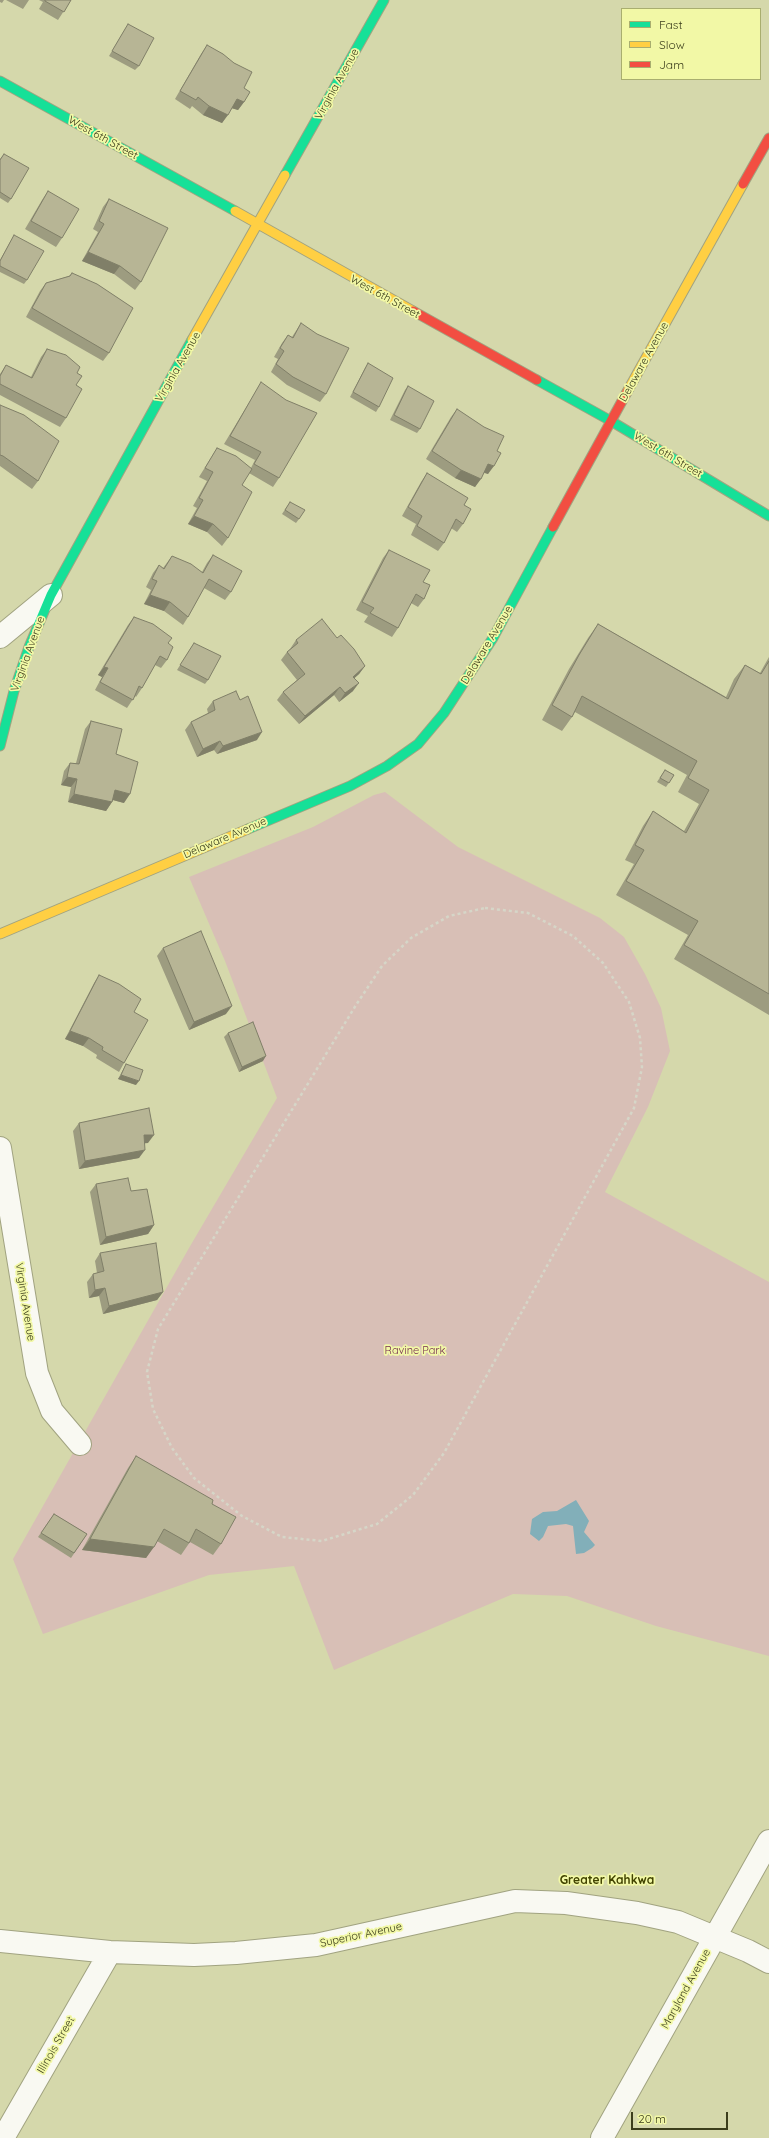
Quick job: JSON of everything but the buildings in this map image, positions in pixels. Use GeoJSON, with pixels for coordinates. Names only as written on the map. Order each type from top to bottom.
{"type":"FeatureCollection","features":[{"type":"Feature","properties":{"kind":"street","name":"Virginia Avenue"},"geometry":{"type":"LineString","coordinates":[[0,746],[14,691],[29,647],[51,595],[134,444],[384,0]]}},
{"type":"Feature","properties":{"kind":"street","name":"West 6th Street"},"geometry":{"type":"LineString","coordinates":[[0,81],[611,422],[769,516]]}},
{"type":"Feature","properties":{"kind":"street","name":"Delaware Avenue"},"geometry":{"type":"LineString","coordinates":[[0,934],[350,786],[387,766],[418,744],[444,713],[493,638],[769,138]]}},
{"type":"Feature","properties":{"kind":"street"},"geometry":{"type":"LineString","coordinates":[[0,637],[51,595]]}},
{"type":"Feature","properties":{"kind":"street","name":"Virginia Avenue"},"geometry":{"type":"LineString","coordinates":[[0,1148],[37,1373],[52,1411],[80,1444]]}},
{"type":"Feature","properties":{"kind":"street","name":"Maryland Avenue"},"geometry":{"type":"LineString","coordinates":[[602,2138],[769,1841]]}},
{"type":"Feature","properties":{"kind":"street","name":"Superior Avenue"},"geometry":{"type":"LineString","coordinates":[[0,1942],[110,1952],[194,1955],[316,1945],[515,1901],[566,1903],[637,1913],[678,1922],[769,1962]]}},
{"type":"Feature","properties":{"kind":"street","name":"Illinois Street"},"geometry":{"type":"LineString","coordinates":[[3,2138],[110,1952]]}},
{"type":"Feature","properties":{"kind":"path"},"geometry":{"type":"LineString","coordinates":[[485,908],[528,914],[573,936],[603,963],[629,1002],[640,1038],[642,1067],[634,1108],[444,1453],[413,1495],[377,1524],[336,1537],[322,1541],[282,1537],[242,1516],[194,1478],[172,1448],[154,1409],[147,1372],[158,1329],[356,1005],[382,966],[411,938],[449,916],[485,908]]}},
{"type":"Feature","properties":{"kind":"green space","name":"Ravine Park"},"geometry":{"type":"Polygon","coordinates":[[[385,792],[458,847],[600,918],[624,937],[645,974],[661,1008],[670,1051],[648,1107],[605,1192],[769,1282],[769,1656],[656,1626],[567,1596],[513,1594],[334,1670],[294,1566],[209,1575],[43,1634],[13,1559],[189,1248],[277,1098],[225,961],[189,877],[313,827],[374,795],[385,792]]]}},
{"type":"Feature","properties":{"kind":"water"},"geometry":{"type":"Polygon","coordinates":[[[576,1500],[589,1521],[584,1532],[595,1545],[592,1548],[584,1553],[576,1554],[573,1526],[566,1524],[548,1526],[543,1537],[539,1541],[530,1534],[532,1519],[543,1512],[557,1511],[576,1500]]]}},
{"type":"Feature","properties":{"kind":"traffic: fast"},"geometry":{"type":"LineString","coordinates":[[285,175],[384,0]]}},
{"type":"Feature","properties":{"kind":"traffic: fast"},"geometry":{"type":"LineString","coordinates":[[0,81],[235,211]]}},
{"type":"Feature","properties":{"kind":"traffic: fast"},"geometry":{"type":"LineString","coordinates":[[0,746],[14,691],[29,647],[51,595],[192,340]]}},
{"type":"Feature","properties":{"kind":"traffic: fast"},"geometry":{"type":"LineString","coordinates":[[537,380],[611,421],[769,516]]}},
{"type":"Feature","properties":{"kind":"traffic: fast"},"geometry":{"type":"LineString","coordinates":[[248,829],[350,786],[387,766],[418,744],[444,713],[493,638],[553,527]]}},
{"type":"Feature","properties":{"kind":"traffic: slow"},"geometry":{"type":"LineString","coordinates":[[192,340],[285,175]]}},
{"type":"Feature","properties":{"kind":"traffic: slow"},"geometry":{"type":"LineString","coordinates":[[627,392],[743,184]]}},
{"type":"Feature","properties":{"kind":"traffic: slow"},"geometry":{"type":"LineString","coordinates":[[235,211],[413,311]]}},
{"type":"Feature","properties":{"kind":"traffic: slow"},"geometry":{"type":"LineString","coordinates":[[0,934],[248,829]]}},
{"type":"Feature","properties":{"kind":"traffic: jam"},"geometry":{"type":"LineString","coordinates":[[743,184],[769,138]]}},
{"type":"Feature","properties":{"kind":"traffic: jam"},"geometry":{"type":"LineString","coordinates":[[413,311],[537,380]]}},
{"type":"Feature","properties":{"kind":"traffic: jam"},"geometry":{"type":"LineString","coordinates":[[553,527],[627,392]]}},
{"type":"Feature","properties":{"kind":"district","name":"Greater Kahkwa"},"geometry":{"type":"Point","coordinates":[607,1880]}}]}
